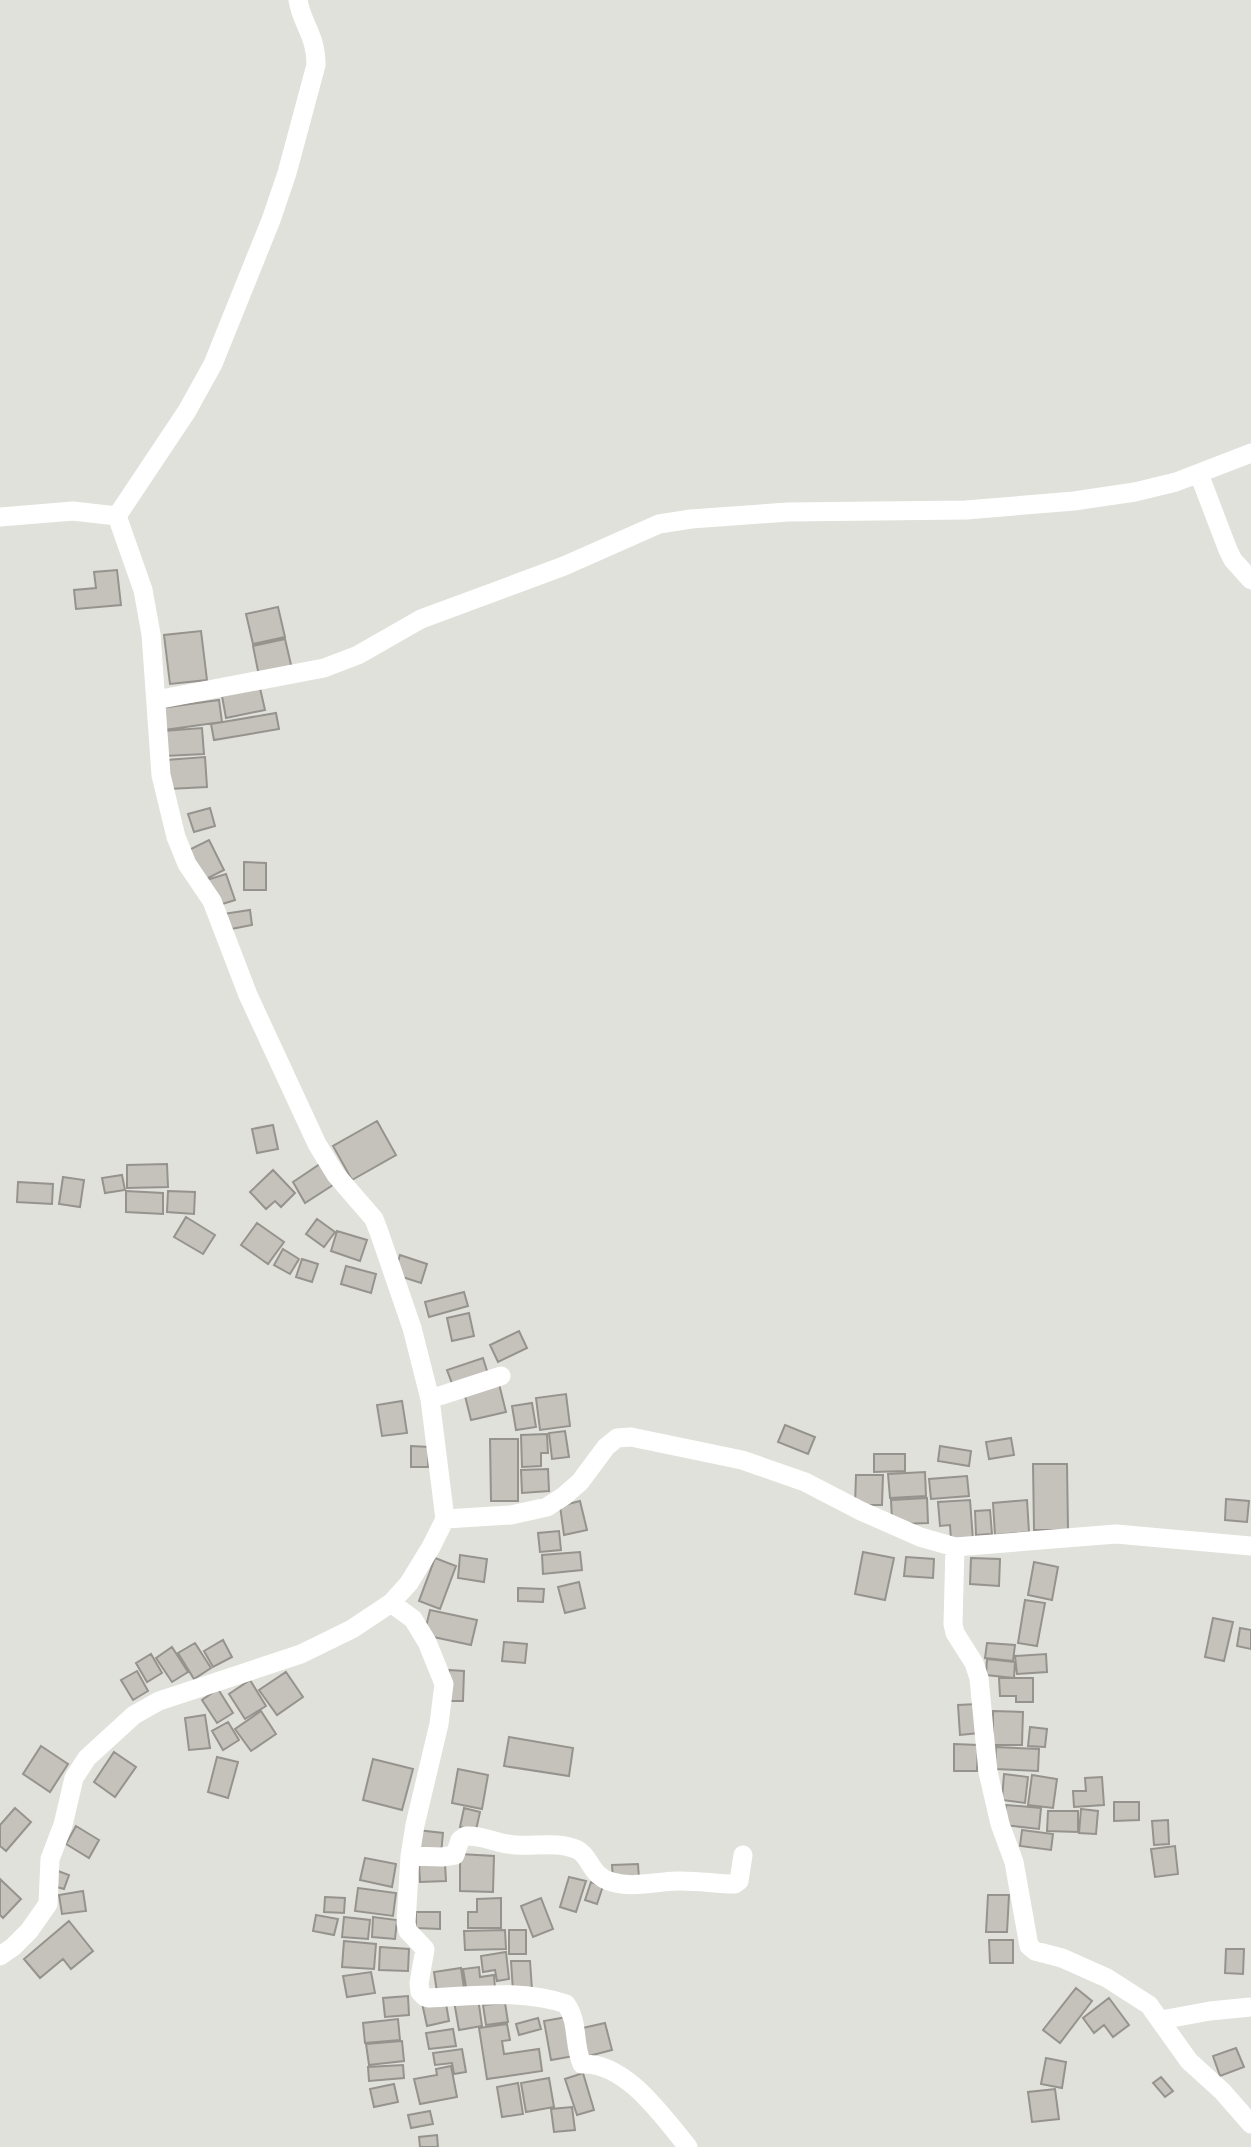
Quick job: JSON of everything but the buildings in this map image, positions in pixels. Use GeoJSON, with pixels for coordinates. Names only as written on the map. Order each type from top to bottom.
{"type":"FeatureCollection","features":[{"type":"Feature","properties":{"kind":"street"},"geometry":{"type":"LineString","coordinates":[[117,516],[214,364],[287,173],[316,65],[316,48],[299,9],[298,0]]}},
{"type":"Feature","properties":{"kind":"street"},"geometry":{"type":"LineString","coordinates":[[156,700],[324,668],[384,641],[421,619],[564,566],[668,522],[788,512],[966,510],[1023,506],[1135,492],[1199,474],[1251,453]]}},
{"type":"Feature","properties":{"kind":"street"},"geometry":{"type":"LineString","coordinates":[[1199,474],[1228,550],[1233,560],[1251,579]]}},
{"type":"Feature","properties":{"kind":"street"},"geometry":{"type":"LineString","coordinates":[[0,517],[73,511],[117,516]]}},
{"type":"Feature","properties":{"kind":"street"},"geometry":{"type":"LineString","coordinates":[[0,1956],[29,1931],[48,1905],[50,1859],[63,1825],[74,1779],[87,1758],[128,1721],[159,1701],[301,1654],[352,1629],[391,1603],[421,1566],[445,1519],[430,1399],[412,1328],[373,1219],[336,1175],[317,1144],[248,995],[212,901],[181,850],[161,775],[150,634],[143,590],[117,516]]}},
{"type":"Feature","properties":{"kind":"street"},"geometry":{"type":"LineString","coordinates":[[430,1399],[501,1376]]}},
{"type":"Feature","properties":{"kind":"street"},"geometry":{"type":"LineString","coordinates":[[445,1519],[511,1515],[547,1507],[580,1482],[606,1447],[617,1438],[631,1437],[742,1460],[805,1482],[920,1537],[955,1547],[1116,1534],[1251,1546]]}},
{"type":"Feature","properties":{"kind":"street"},"geometry":{"type":"LineString","coordinates":[[955,1547],[953,1624],[955,1633],[974,1663],[979,1678],[988,1772],[1000,1824],[1014,1862],[1029,1946],[1035,1951],[1062,1958],[1107,1978],[1149,2005],[1189,2061],[1222,2091],[1251,2124]]}},
{"type":"Feature","properties":{"kind":"street"},"geometry":{"type":"LineString","coordinates":[[391,1603],[413,1619],[427,1642],[444,1684],[439,1724],[410,1856],[406,1923],[408,1931],[425,1949],[419,1986],[422,1995],[429,1998],[476,1995],[542,1997],[566,2004],[574,2022],[577,2054],[582,2064],[612,2070],[646,2098],[688,2147]]}},
{"type":"Feature","properties":{"kind":"street"},"geometry":{"type":"LineString","coordinates":[[410,1856],[455,1855],[460,1840],[466,1836],[516,1845],[551,1845],[577,1850],[585,1856],[593,1871],[607,1881],[623,1885],[675,1881],[735,1884],[739,1881],[743,1855]]}},
{"type":"Feature","properties":{"kind":"street"},"geometry":{"type":"LineString","coordinates":[[1161,2020],[1251,2007]]}}]}
